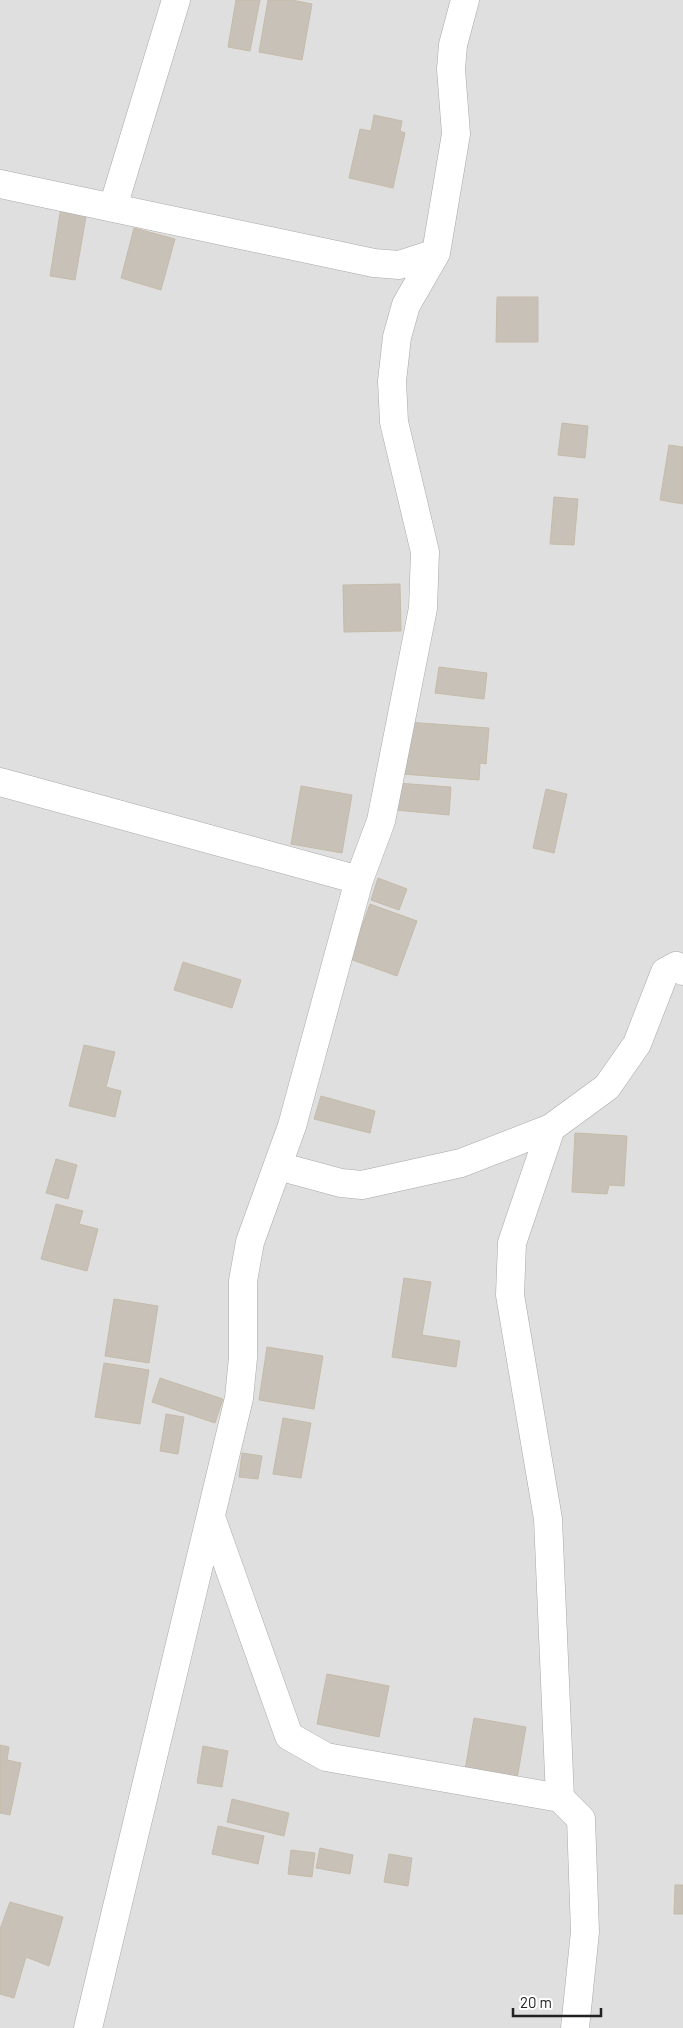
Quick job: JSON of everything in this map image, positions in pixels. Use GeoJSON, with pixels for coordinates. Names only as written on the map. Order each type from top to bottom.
{"type":"FeatureCollection","features":[{"type":"Feature","properties":{"kind":"street"},"geometry":{"type":"LineString","coordinates":[[113,207],[176,0]]}},
{"type":"Feature","properties":{"kind":"street"},"geometry":{"type":"LineString","coordinates":[[88,2028],[239,1398],[243,1358],[243,1281],[250,1242],[292,1126],[359,880],[381,821],[423,608],[425,552],[394,422],[392,381],[397,337],[406,305],[436,253],[456,134],[450,69],[465,0]]}},
{"type":"Feature","properties":{"kind":"street"},"geometry":{"type":"LineString","coordinates":[[0,184],[374,263],[399,265],[436,253]]}},
{"type":"Feature","properties":{"kind":"street"},"geometry":{"type":"LineString","coordinates":[[0,782],[359,880]]}},
{"type":"Feature","properties":{"kind":"street"},"geometry":{"type":"LineString","coordinates":[[278,1166],[341,1183],[362,1184],[461,1163],[551,1128],[607,1087],[638,1044],[665,972],[676,966],[683,972]]}},
{"type":"Feature","properties":{"kind":"street"},"geometry":{"type":"LineString","coordinates":[[551,1128],[512,1242],[510,1296],[548,1519],[560,1798]]}},
{"type":"Feature","properties":{"kind":"street"},"geometry":{"type":"LineString","coordinates":[[210,1517],[289,1736],[326,1757],[560,1798],[581,1819],[585,1932],[575,2028]]}},
{"type":"Feature","properties":{"kind":"shaded area"},"geometry":{"type":"Polygon","coordinates":[[[0,0],[683,0],[683,2028],[0,2028],[0,0]]]}},
{"type":"Feature","properties":{"kind":"building"},"geometry":{"type":"Polygon","coordinates":[[[236,0],[260,0],[250,51],[228,47],[236,0]]]}},
{"type":"Feature","properties":{"kind":"building"},"geometry":{"type":"Polygon","coordinates":[[[268,0],[292,0],[312,4],[302,60],[259,52],[268,0]]]}},
{"type":"Feature","properties":{"kind":"building"},"geometry":{"type":"Polygon","coordinates":[[[374,115],[402,121],[400,131],[405,133],[393,188],[349,178],[360,129],[371,131],[374,115]]]}},
{"type":"Feature","properties":{"kind":"building"},"geometry":{"type":"Polygon","coordinates":[[[61,207],[87,211],[75,280],[50,276],[61,207]]]}},
{"type":"Feature","properties":{"kind":"building"},"geometry":{"type":"Polygon","coordinates":[[[134,228],[175,239],[161,290],[121,278],[134,228]]]}},
{"type":"Feature","properties":{"kind":"building"},"geometry":{"type":"Polygon","coordinates":[[[497,297],[538,297],[538,342],[496,342],[497,297]]]}},
{"type":"Feature","properties":{"kind":"building"},"geometry":{"type":"Polygon","coordinates":[[[562,423],[588,426],[585,458],[558,455],[562,423]]]}},
{"type":"Feature","properties":{"kind":"building"},"geometry":{"type":"Polygon","coordinates":[[[669,445],[683,447],[683,504],[660,500],[669,445]]]}},
{"type":"Feature","properties":{"kind":"building"},"geometry":{"type":"Polygon","coordinates":[[[554,497],[578,499],[574,545],[550,544],[554,497]]]}},
{"type":"Feature","properties":{"kind":"building"},"geometry":{"type":"Polygon","coordinates":[[[400,584],[401,631],[344,632],[343,585],[400,584]]]}},
{"type":"Feature","properties":{"kind":"building"},"geometry":{"type":"Polygon","coordinates":[[[439,667],[487,673],[484,699],[435,693],[439,667]]]}},
{"type":"Feature","properties":{"kind":"building"},"geometry":{"type":"Polygon","coordinates":[[[407,722],[489,728],[486,764],[480,763],[479,780],[402,774],[407,722]]]}},
{"type":"Feature","properties":{"kind":"building"},"geometry":{"type":"Polygon","coordinates":[[[397,783],[451,787],[449,815],[395,810],[397,783]]]}},
{"type":"Feature","properties":{"kind":"building"},"geometry":{"type":"Polygon","coordinates":[[[301,786],[352,795],[342,853],[291,844],[301,786]]]}},
{"type":"Feature","properties":{"kind":"building"},"geometry":{"type":"Polygon","coordinates":[[[546,789],[567,794],[554,853],[533,848],[546,789]]]}},
{"type":"Feature","properties":{"kind":"building"},"geometry":{"type":"Polygon","coordinates":[[[378,878],[407,889],[399,910],[371,900],[378,878]]]}},
{"type":"Feature","properties":{"kind":"building"},"geometry":{"type":"Polygon","coordinates":[[[370,904],[417,921],[397,976],[350,959],[370,904]]]}},
{"type":"Feature","properties":{"kind":"building"},"geometry":{"type":"Polygon","coordinates":[[[183,962],[241,980],[232,1008],[174,990],[183,962]]]}},
{"type":"Feature","properties":{"kind":"building"},"geometry":{"type":"Polygon","coordinates":[[[84,1045],[115,1052],[106,1087],[121,1091],[115,1117],[69,1106],[84,1045]]]}},
{"type":"Feature","properties":{"kind":"building"},"geometry":{"type":"Polygon","coordinates":[[[321,1096],[375,1111],[370,1133],[314,1119],[321,1096]]]}},
{"type":"Feature","properties":{"kind":"building"},"geometry":{"type":"Polygon","coordinates":[[[575,1133],[627,1136],[624,1186],[609,1185],[607,1194],[572,1192],[575,1133]]]}},
{"type":"Feature","properties":{"kind":"building"},"geometry":{"type":"Polygon","coordinates":[[[56,1159],[77,1165],[68,1199],[46,1193],[56,1159]]]}},
{"type":"Feature","properties":{"kind":"building"},"geometry":{"type":"Polygon","coordinates":[[[56,1204],[83,1211],[79,1224],[98,1229],[87,1271],[41,1259],[56,1204]]]}},
{"type":"Feature","properties":{"kind":"building"},"geometry":{"type":"Polygon","coordinates":[[[404,1278],[431,1282],[422,1335],[460,1341],[456,1367],[392,1357],[404,1278]]]}},
{"type":"Feature","properties":{"kind":"building"},"geometry":{"type":"Polygon","coordinates":[[[114,1299],[158,1306],[149,1363],[105,1356],[114,1299]]]}},
{"type":"Feature","properties":{"kind":"building"},"geometry":{"type":"Polygon","coordinates":[[[267,1347],[323,1356],[314,1409],[259,1400],[267,1347]]]}},
{"type":"Feature","properties":{"kind":"building"},"geometry":{"type":"Polygon","coordinates":[[[104,1363],[149,1370],[140,1424],[95,1417],[104,1363]]]}},
{"type":"Feature","properties":{"kind":"building"},"geometry":{"type":"Polygon","coordinates":[[[160,1378],[223,1399],[215,1423],[152,1402],[160,1378]]]}},
{"type":"Feature","properties":{"kind":"building"},"geometry":{"type":"Polygon","coordinates":[[[166,1414],[184,1417],[178,1454],[160,1451],[166,1414]]]}},
{"type":"Feature","properties":{"kind":"building"},"geometry":{"type":"Polygon","coordinates":[[[283,1418],[311,1423],[301,1478],[273,1474],[283,1418]]]}},
{"type":"Feature","properties":{"kind":"building"},"geometry":{"type":"Polygon","coordinates":[[[242,1453],[262,1456],[258,1479],[239,1477],[242,1453]]]}},
{"type":"Feature","properties":{"kind":"building"},"geometry":{"type":"Polygon","coordinates":[[[327,1674],[389,1686],[379,1737],[317,1724],[327,1674]]]}},
{"type":"Feature","properties":{"kind":"building"},"geometry":{"type":"Polygon","coordinates":[[[474,1718],[526,1727],[517,1779],[465,1770],[474,1718]]]}},
{"type":"Feature","properties":{"kind":"building"},"geometry":{"type":"Polygon","coordinates":[[[0,1745],[9,1747],[7,1760],[21,1763],[10,1815],[0,1813],[0,1745]]]}},
{"type":"Feature","properties":{"kind":"building"},"geometry":{"type":"Polygon","coordinates":[[[203,1746],[228,1751],[222,1787],[197,1783],[203,1746]]]}},
{"type":"Feature","properties":{"kind":"building"},"geometry":{"type":"Polygon","coordinates":[[[232,1799],[289,1813],[284,1836],[227,1822],[232,1799]]]}},
{"type":"Feature","properties":{"kind":"building"},"geometry":{"type":"Polygon","coordinates":[[[218,1826],[264,1836],[258,1864],[212,1854],[218,1826]]]}},
{"type":"Feature","properties":{"kind":"building"},"geometry":{"type":"Polygon","coordinates":[[[320,1848],[353,1855],[350,1874],[316,1868],[320,1848]]]}},
{"type":"Feature","properties":{"kind":"building"},"geometry":{"type":"Polygon","coordinates":[[[291,1850],[315,1853],[312,1877],[288,1874],[291,1850]]]}},
{"type":"Feature","properties":{"kind":"building"},"geometry":{"type":"Polygon","coordinates":[[[389,1854],[412,1858],[408,1886],[384,1882],[389,1854]]]}},
{"type":"Feature","properties":{"kind":"building"},"geometry":{"type":"Polygon","coordinates":[[[675,1885],[683,1885],[683,1914],[674,1914],[675,1885]]]}},
{"type":"Feature","properties":{"kind":"building"},"geometry":{"type":"Polygon","coordinates":[[[10,1902],[63,1917],[49,1966],[26,1957],[14,1998],[0,1994],[0,1929],[10,1902]]]}}]}
